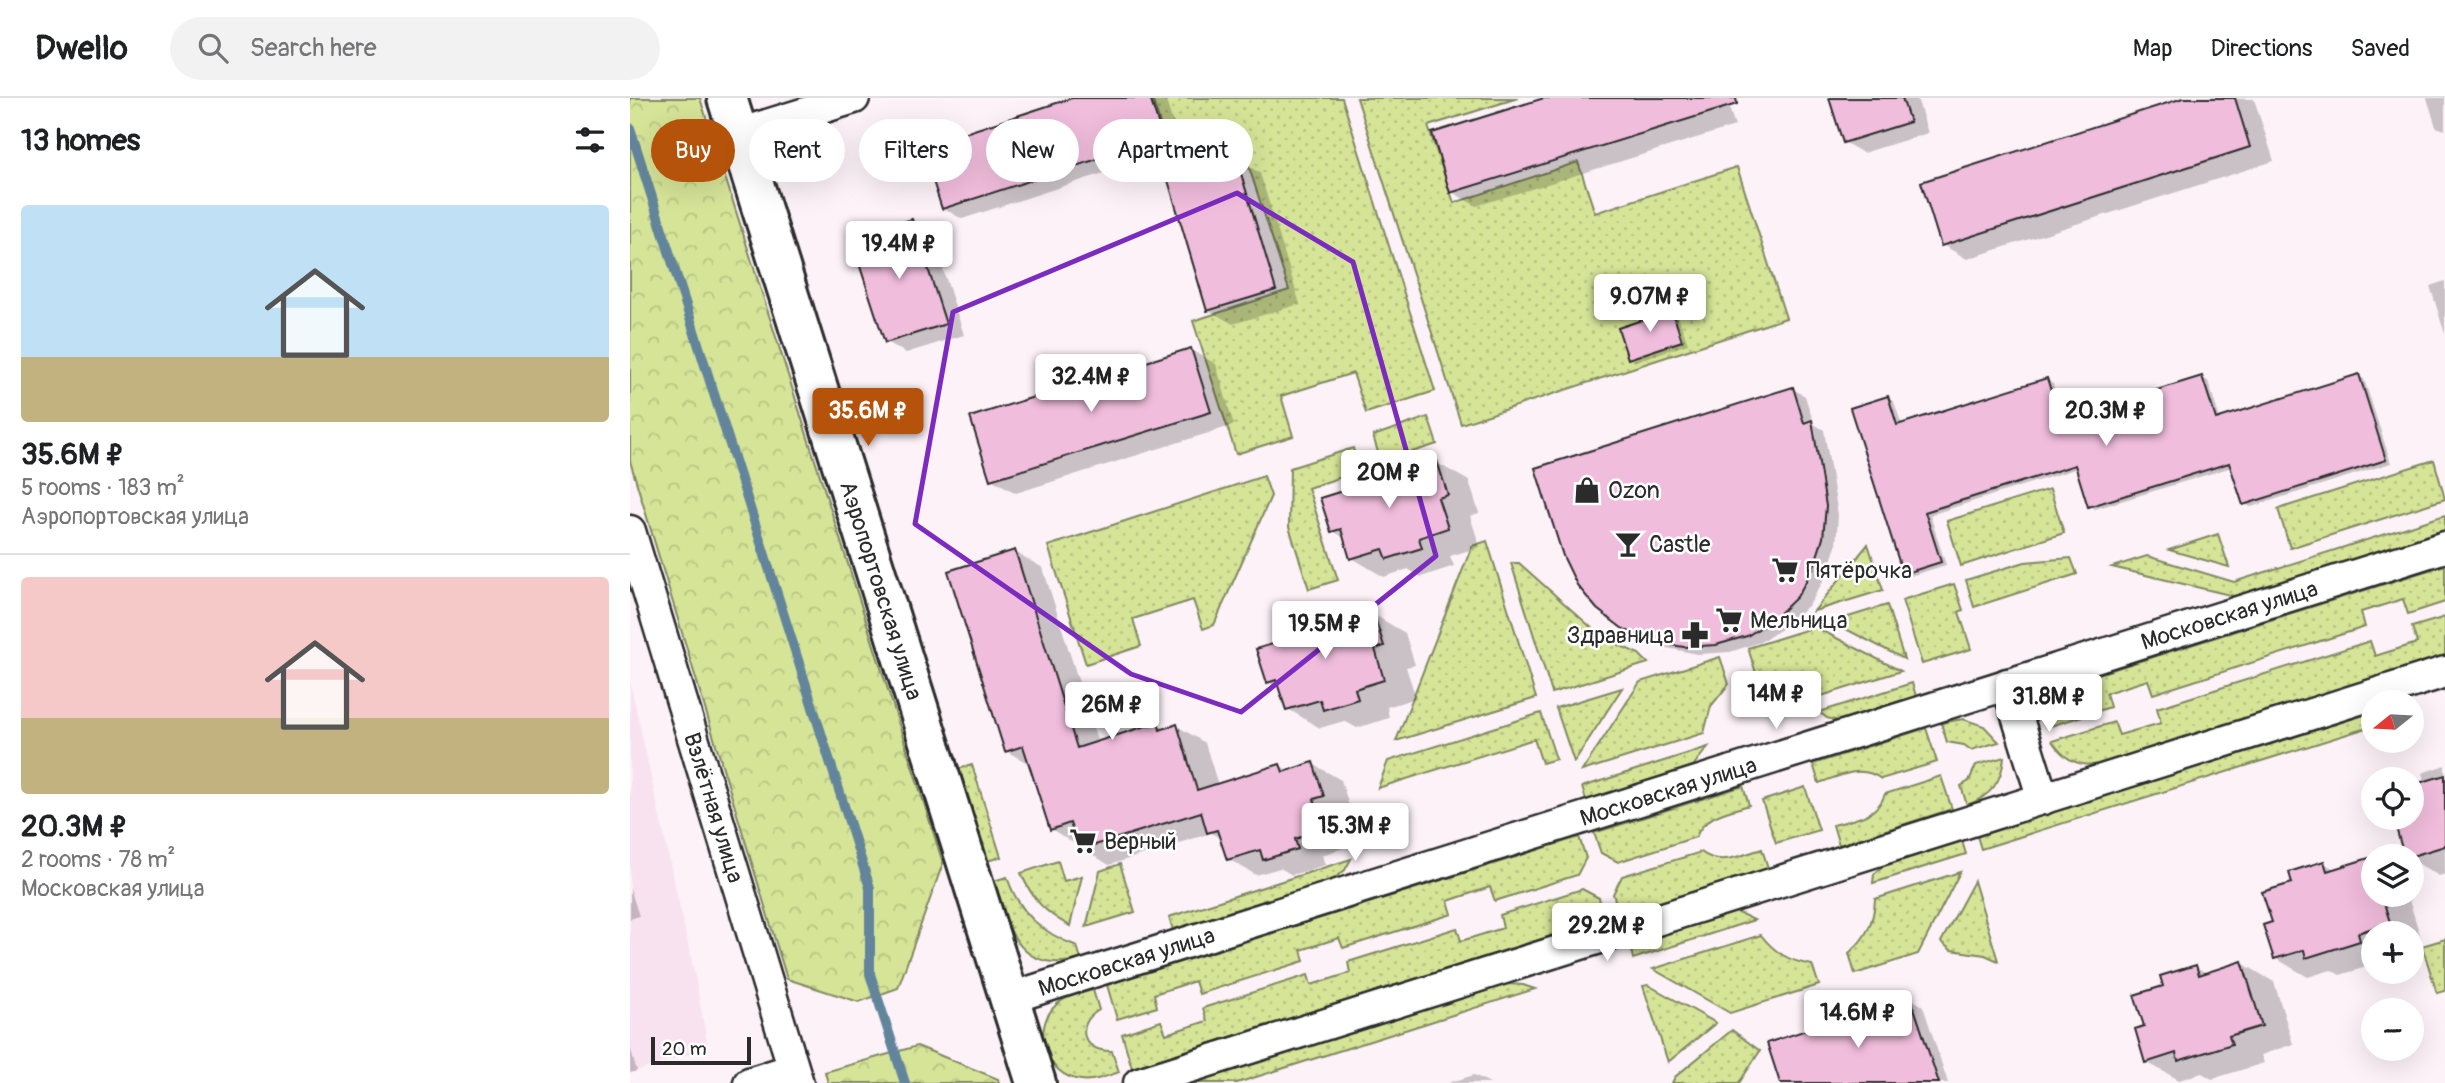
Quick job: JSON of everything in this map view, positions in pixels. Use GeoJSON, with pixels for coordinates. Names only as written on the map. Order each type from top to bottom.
{"type":"FeatureCollection","features":[{"type":"Feature","properties":{"kind":"street","name":"Аэропортовская улица"},"geometry":{"type":"LineString","coordinates":[[727,98],[1036,1083]]}},
{"type":"Feature","properties":{"kind":"street"},"geometry":{"type":"LineString","coordinates":[[738,134],[854,98]]}},
{"type":"Feature","properties":{"kind":"street","name":"Взлётная улица"},"geometry":{"type":"LineString","coordinates":[[630,531],[796,1076]]}},
{"type":"Feature","properties":{"kind":"street","name":"Московская улица"},"geometry":{"type":"LineString","coordinates":[[1010,998],[2445,547]]}},
{"type":"Feature","properties":{"kind":"street"},"geometry":{"type":"LineString","coordinates":[[1139,1083],[2445,673]]}},
{"type":"Feature","properties":{"kind":"street"},"geometry":{"type":"LineString","coordinates":[[2007,684],[2043,799]]}},
{"type":"Feature","properties":{"kind":"street"},"geometry":{"type":"LineString","coordinates":[[749,1083],[796,1076]]}},
{"type":"Feature","properties":{"kind":"highlighted area"},"geometry":{"type":"Polygon","coordinates":[[[1237,193],[1353,262],[1436,556],[1241,712],[1131,674],[915,524],[953,312],[1237,193]]]}},
{"type":"Feature","properties":{"kind":"shaded area"},"geometry":{"type":"Polygon","coordinates":[[[630,682],[695,976],[708,1048],[630,1073],[630,682]]]}},
{"type":"Feature","properties":{"kind":"green space"},"geometry":{"type":"Polygon","coordinates":[[[630,98],[700,98],[707,119],[651,119],[651,182],[727,182],[943,863],[898,988],[859,1002],[787,979],[630,461],[630,98]]]}},
{"type":"Feature","properties":{"kind":"green space"},"geometry":{"type":"Polygon","coordinates":[[[1152,98],[1342,98],[1435,391],[1366,413],[1353,373],[1281,396],[1293,436],[1236,454],[1193,321],[1289,290],[1253,180],[1253,119],[1159,119],[1152,98]]]}},
{"type":"Feature","properties":{"kind":"green space"},"geometry":{"type":"Polygon","coordinates":[[[1357,98],[1518,98],[1428,126],[1454,203],[1578,162],[1595,213],[1737,167],[1786,318],[1461,424],[1357,98]]]}},
{"type":"Feature","properties":{"kind":"green space"},"geometry":{"type":"Polygon","coordinates":[[[1428,417],[1437,444],[1381,462],[1373,436],[1428,417]]]}},
{"type":"Feature","properties":{"kind":"green space"},"geometry":{"type":"Polygon","coordinates":[[[1353,448],[1360,471],[1308,488],[1338,580],[1309,589],[1289,527],[1290,468],[1353,448]]]}},
{"type":"Feature","properties":{"kind":"green space"},"geometry":{"type":"Polygon","coordinates":[[[2434,460],[2445,499],[2290,548],[2278,509],[2434,460]]]}},
{"type":"Feature","properties":{"kind":"green space"},"geometry":{"type":"Polygon","coordinates":[[[1264,476],[1271,496],[1214,625],[1203,629],[1193,600],[1133,619],[1141,646],[1086,664],[1048,546],[1264,476]]]}},
{"type":"Feature","properties":{"kind":"green space"},"geometry":{"type":"Polygon","coordinates":[[[2050,489],[2064,533],[1961,566],[1947,521],[2050,489]]]}},
{"type":"Feature","properties":{"kind":"green space"},"geometry":{"type":"Polygon","coordinates":[[[2445,515],[2445,530],[2234,596],[2112,567],[2147,556],[2234,582],[2445,515]]]}},
{"type":"Feature","properties":{"kind":"green space"},"geometry":{"type":"Polygon","coordinates":[[[2218,534],[2229,567],[2169,550],[2218,534]]]}},
{"type":"Feature","properties":{"kind":"green space"},"geometry":{"type":"Polygon","coordinates":[[[1487,541],[1536,698],[1396,741],[1472,546],[1487,541]]]}},
{"type":"Feature","properties":{"kind":"green space"},"geometry":{"type":"Polygon","coordinates":[[[1868,544],[1883,590],[1814,611],[1868,544]]]}},
{"type":"Feature","properties":{"kind":"green space"},"geometry":{"type":"Polygon","coordinates":[[[2071,558],[2077,574],[1974,607],[1966,580],[2025,562],[2071,558]]]}},
{"type":"Feature","properties":{"kind":"green space"},"geometry":{"type":"Polygon","coordinates":[[[1511,563],[1519,563],[1603,638],[1639,654],[1648,663],[1552,693],[1511,563]]]}},
{"type":"Feature","properties":{"kind":"green space"},"geometry":{"type":"Polygon","coordinates":[[[2445,565],[2445,602],[2408,614],[2403,599],[2361,612],[2365,627],[2153,694],[2148,680],[2106,693],[2110,707],[2048,727],[2049,712],[2054,700],[2073,682],[2445,565]]]}},
{"type":"Feature","properties":{"kind":"green space"},"geometry":{"type":"Polygon","coordinates":[[[1954,584],[1963,610],[1959,612],[1971,649],[1922,664],[1902,600],[1954,584]]]}},
{"type":"Feature","properties":{"kind":"green space"},"geometry":{"type":"Polygon","coordinates":[[[1887,605],[1904,659],[1832,622],[1887,605]]]}},
{"type":"Feature","properties":{"kind":"green space"},"geometry":{"type":"Polygon","coordinates":[[[2445,617],[2445,656],[2098,765],[2071,760],[2052,741],[2114,722],[2119,735],[2161,723],[2157,708],[2370,641],[2375,656],[2417,643],[2412,627],[2445,617]]]}},
{"type":"Feature","properties":{"kind":"green space"},"geometry":{"type":"Polygon","coordinates":[[[1815,627],[1901,671],[1805,701],[1783,684],[1757,676],[1748,648],[1815,627]]]}},
{"type":"Feature","properties":{"kind":"green space"},"geometry":{"type":"Polygon","coordinates":[[[1720,657],[1729,684],[1711,706],[1704,733],[1582,771],[1640,682],[1720,657]]]}},
{"type":"Feature","properties":{"kind":"green space"},"geometry":{"type":"Polygon","coordinates":[[[1912,683],[1916,696],[1838,721],[1819,712],[1912,683]]]}},
{"type":"Feature","properties":{"kind":"green space"},"geometry":{"type":"Polygon","coordinates":[[[1622,688],[1574,762],[1556,708],[1622,688]]]}},
{"type":"Feature","properties":{"kind":"green space"},"geometry":{"type":"Polygon","coordinates":[[[1541,713],[1556,759],[1542,763],[1534,739],[1378,788],[1388,761],[1541,713]]]}},
{"type":"Feature","properties":{"kind":"green space"},"geometry":{"type":"Polygon","coordinates":[[[2361,716],[2361,730],[1981,849],[1977,836],[2361,716]]]}},
{"type":"Feature","properties":{"kind":"green space"},"geometry":{"type":"Polygon","coordinates":[[[1963,719],[1984,726],[1999,742],[1971,750],[1964,745],[1947,742],[1941,723],[1963,719]]]}},
{"type":"Feature","properties":{"kind":"green space"},"geometry":{"type":"Polygon","coordinates":[[[1926,728],[1937,762],[1881,779],[1866,772],[1858,772],[1819,783],[1813,764],[1926,728]]]}},
{"type":"Feature","properties":{"kind":"green space"},"geometry":{"type":"Polygon","coordinates":[[[1708,747],[1693,766],[1586,800],[1582,787],[1708,747]]]}},
{"type":"Feature","properties":{"kind":"green space"},"geometry":{"type":"Polygon","coordinates":[[[2004,757],[2001,774],[1994,787],[1983,797],[1967,805],[1961,786],[1969,781],[1976,765],[2004,757]]]}},
{"type":"Feature","properties":{"kind":"green space"},"geometry":{"type":"Polygon","coordinates":[[[972,765],[1001,857],[987,861],[958,769],[972,765]]]}},
{"type":"Feature","properties":{"kind":"green space"},"geometry":{"type":"Polygon","coordinates":[[[1941,776],[1952,809],[1839,845],[1833,825],[1871,812],[1885,794],[1941,776]]]}},
{"type":"Feature","properties":{"kind":"green space"},"geometry":{"type":"Polygon","coordinates":[[[1743,786],[1749,805],[1711,819],[1696,837],[1618,862],[1601,853],[1594,833],[1743,786]]]}},
{"type":"Feature","properties":{"kind":"green space"},"geometry":{"type":"Polygon","coordinates":[[[1805,787],[1819,830],[1776,843],[1762,801],[1805,787]]]}},
{"type":"Feature","properties":{"kind":"green space"},"geometry":{"type":"Polygon","coordinates":[[[1579,837],[1586,858],[1577,875],[1495,901],[1490,887],[1448,901],[1452,914],[1343,948],[1339,938],[1301,950],[1304,961],[1199,994],[1195,981],[1154,994],[1157,1007],[1117,1019],[1107,985],[1579,837]]]}},
{"type":"Feature","properties":{"kind":"green space"},"geometry":{"type":"Polygon","coordinates":[[[1962,841],[1966,854],[1873,883],[1874,874],[1884,866],[1962,841]]]}},
{"type":"Feature","properties":{"kind":"green space"},"geometry":{"type":"Polygon","coordinates":[[[1762,849],[1768,868],[1620,915],[1613,894],[1622,876],[1701,852],[1716,859],[1723,859],[1762,849]]]}},
{"type":"Feature","properties":{"kind":"green space"},"geometry":{"type":"Polygon","coordinates":[[[1351,859],[1345,870],[1332,880],[1173,930],[1169,917],[1351,859]]]}},
{"type":"Feature","properties":{"kind":"green space"},"geometry":{"type":"Polygon","coordinates":[[[1058,861],[1064,881],[1082,876],[1070,926],[1040,904],[1021,873],[1058,861]]]}},
{"type":"Feature","properties":{"kind":"green space"},"geometry":{"type":"Polygon","coordinates":[[[1120,864],[1135,912],[1086,927],[1100,871],[1120,864]]]}},
{"type":"Feature","properties":{"kind":"green space"},"geometry":{"type":"Polygon","coordinates":[[[1960,872],[1918,954],[1855,974],[1849,953],[1868,929],[1875,899],[1960,872]]]}},
{"type":"Feature","properties":{"kind":"green space"},"geometry":{"type":"Polygon","coordinates":[[[1007,877],[1018,901],[1033,920],[1053,935],[1077,946],[1081,959],[1060,962],[1043,960],[1030,954],[1019,944],[1004,916],[993,881],[1007,877]]]}},
{"type":"Feature","properties":{"kind":"green space"},"geometry":{"type":"Polygon","coordinates":[[[1974,881],[1998,961],[1985,955],[1951,950],[1941,942],[1974,881]]]}},
{"type":"Feature","properties":{"kind":"green space"},"geometry":{"type":"Polygon","coordinates":[[[1582,889],[1599,898],[1605,919],[1132,1068],[1122,1034],[1161,1021],[1166,1034],[1207,1021],[1203,1008],[1308,975],[1311,985],[1350,973],[1348,962],[1457,928],[1461,941],[1503,928],[1500,915],[1582,889]]]}},
{"type":"Feature","properties":{"kind":"green space"},"geometry":{"type":"Polygon","coordinates":[[[1737,912],[1754,920],[1633,959],[1630,945],[1737,912]]]}},
{"type":"Feature","properties":{"kind":"green space"},"geometry":{"type":"Polygon","coordinates":[[[1761,935],[1783,955],[1812,965],[1819,985],[1730,1013],[1653,969],[1761,935]]]}},
{"type":"Feature","properties":{"kind":"green space"},"geometry":{"type":"Polygon","coordinates":[[[2445,939],[2445,991],[2437,993],[2424,945],[2445,939]]]}},
{"type":"Feature","properties":{"kind":"green space"},"geometry":{"type":"Polygon","coordinates":[[[1508,984],[1535,989],[1237,1083],[1192,1083],[1508,984]]]}},
{"type":"Feature","properties":{"kind":"green space"},"geometry":{"type":"Polygon","coordinates":[[[1648,985],[1716,1023],[1668,1062],[1643,986],[1648,985]]]}},
{"type":"Feature","properties":{"kind":"green space"},"geometry":{"type":"Polygon","coordinates":[[[1093,990],[1099,1010],[1086,1023],[1085,1036],[1094,1047],[1112,1051],[1119,1072],[1096,1079],[1081,1080],[1069,1077],[1050,1061],[1043,1038],[1044,1025],[1057,1004],[1093,990]]]}},
{"type":"Feature","properties":{"kind":"green space"},"geometry":{"type":"Polygon","coordinates":[[[1732,1030],[1760,1051],[1739,1083],[1672,1083],[1675,1077],[1732,1030]]]}},
{"type":"Feature","properties":{"kind":"green space"},"geometry":{"type":"Polygon","coordinates":[[[917,1046],[998,1079],[999,1083],[828,1083],[825,1072],[917,1046]]]}},
{"type":"Feature","properties":{"kind":"building"},"geometry":{"type":"Polygon","coordinates":[[[1072,98],[1150,98],[1157,119],[1093,119],[1093,160],[1079,165],[1079,119],[1008,119],[1072,98]]]}},
{"type":"Feature","properties":{"kind":"building"},"geometry":{"type":"Polygon","coordinates":[[[1544,98],[1736,98],[1737,104],[1450,193],[1432,133],[1544,98]]]}},
{"type":"Feature","properties":{"kind":"building"},"geometry":{"type":"Polygon","coordinates":[[[1829,98],[1902,98],[1910,122],[1843,143],[1829,98]]]}},
{"type":"Feature","properties":{"kind":"building"},"geometry":{"type":"Polygon","coordinates":[[[2183,98],[2235,98],[2250,147],[1941,246],[1921,182],[2183,98]]]}},
{"type":"Feature","properties":{"kind":"building"},"geometry":{"type":"Polygon","coordinates":[[[986,126],[986,182],[1026,182],[942,209],[933,182],[972,182],[972,131],[986,126]]]}},
{"type":"Feature","properties":{"kind":"building"},"geometry":{"type":"Polygon","coordinates":[[[1168,182],[1244,182],[1276,290],[1207,311],[1168,182]]]}},
{"type":"Feature","properties":{"kind":"building"},"geometry":{"type":"Polygon","coordinates":[[[912,219],[946,324],[885,343],[851,239],[912,219]]]}},
{"type":"Feature","properties":{"kind":"building"},"geometry":{"type":"Polygon","coordinates":[[[1672,310],[1682,341],[1628,359],[1618,328],[1672,310]]]}},
{"type":"Feature","properties":{"kind":"building"},"geometry":{"type":"Polygon","coordinates":[[[1191,348],[1211,412],[990,480],[970,417],[1191,348]]]}},
{"type":"Feature","properties":{"kind":"building"},"geometry":{"type":"Polygon","coordinates":[[[2359,374],[2386,460],[2243,505],[2229,463],[2088,507],[2075,465],[1925,512],[1941,562],[1903,574],[1850,408],[1888,396],[1897,425],[2047,378],[2060,420],[2202,376],[2216,419],[2359,374]]]}},
{"type":"Feature","properties":{"kind":"building"},"geometry":{"type":"Polygon","coordinates":[[[1793,387],[1804,423],[1812,420],[1826,506],[1823,538],[1813,569],[1797,597],[1774,619],[1747,636],[1716,645],[1684,647],[1652,642],[1623,629],[1597,609],[1577,585],[1563,556],[1535,468],[1793,387]]]}},
{"type":"Feature","properties":{"kind":"building"},"geometry":{"type":"Polygon","coordinates":[[[1437,461],[1448,495],[1438,498],[1448,528],[1419,538],[1422,548],[1387,559],[1383,549],[1350,559],[1341,529],[1331,532],[1320,498],[1352,488],[1350,480],[1404,462],[1407,470],[1437,461]]]}},
{"type":"Feature","properties":{"kind":"building"},"geometry":{"type":"Polygon","coordinates":[[[1015,550],[1077,748],[1158,722],[1160,730],[1177,724],[1197,790],[1280,764],[1283,772],[1313,762],[1324,796],[1314,799],[1324,830],[1295,839],[1298,849],[1263,860],[1260,850],[1227,860],[1217,830],[1207,833],[1201,812],[1079,850],[1070,823],[1050,830],[1023,746],[1005,752],[948,571],[1015,550]]]}},
{"type":"Feature","properties":{"kind":"building"},"geometry":{"type":"Polygon","coordinates":[[[1373,612],[1384,646],[1375,649],[1384,680],[1355,689],[1358,699],[1323,710],[1320,700],[1286,710],[1276,680],[1267,683],[1256,649],[1289,639],[1286,631],[1340,614],[1342,622],[1373,612]]]}},
{"type":"Feature","properties":{"kind":"building"},"geometry":{"type":"Polygon","coordinates":[[[2445,775],[2445,846],[2424,852],[2424,844],[2401,844],[2397,830],[2424,830],[2424,781],[2445,775]]]}},
{"type":"Feature","properties":{"kind":"building"},"geometry":{"type":"Polygon","coordinates":[[[2361,860],[2361,907],[2385,907],[2390,921],[2361,921],[2361,932],[2358,933],[2360,941],[2306,958],[2304,950],[2274,959],[2263,925],[2272,922],[2262,892],[2292,883],[2289,872],[2324,861],[2327,871],[2361,860]]]}},
{"type":"Feature","properties":{"kind":"building"},"geometry":{"type":"Polygon","coordinates":[[[2242,961],[2262,1026],[2229,1036],[2232,1044],[2178,1061],[2176,1053],[2145,1063],[2135,1029],[2144,1026],[2134,995],[2163,986],[2160,976],[2196,965],[2199,975],[2242,961]]]}},
{"type":"Feature","properties":{"kind":"building"},"geometry":{"type":"Polygon","coordinates":[[[1910,996],[1939,1083],[1780,1083],[1767,1043],[1910,996]]]}},
{"type":"Feature","properties":{"kind":"waterway"},"geometry":{"type":"LineString","coordinates":[[630,128],[870,888],[870,974],[905,1083]]}},
{"type":"Feature","properties":{"kind":"place","name":"Ozon"},"geometry":{"type":"Point","coordinates":[1587,490]}},
{"type":"Feature","properties":{"kind":"place","name":"Castle"},"geometry":{"type":"Point","coordinates":[1628,544]}},
{"type":"Feature","properties":{"kind":"place","name":"Пятёрочка"},"geometry":{"type":"Point","coordinates":[1785,570]}},
{"type":"Feature","properties":{"kind":"place","name":"Мельница"},"geometry":{"type":"Point","coordinates":[1729,620]}},
{"type":"Feature","properties":{"kind":"place","name":"Здравница"},"geometry":{"type":"Point","coordinates":[1695,635]}},
{"type":"Feature","properties":{"kind":"place","name":"Верный"},"geometry":{"type":"Point","coordinates":[1083,841]}}]}
